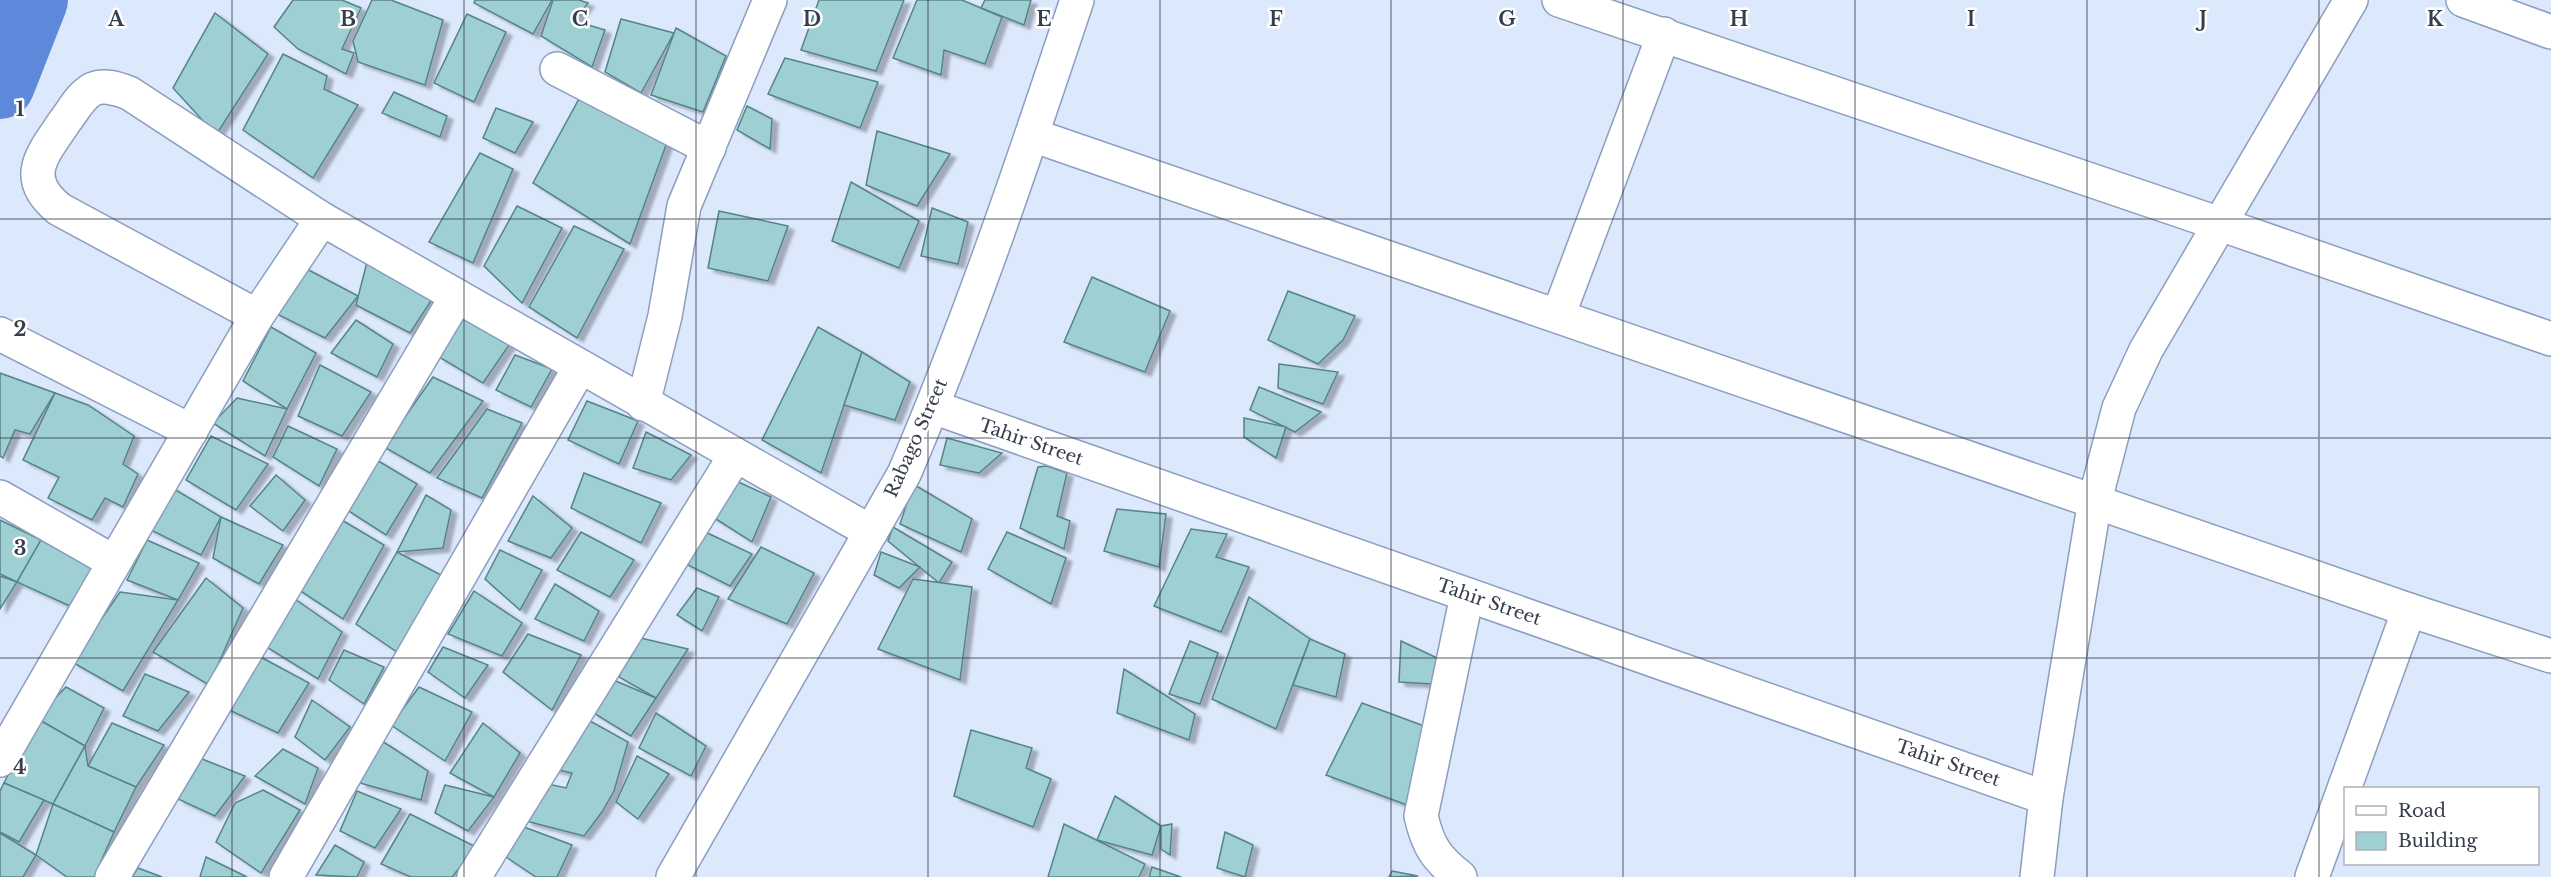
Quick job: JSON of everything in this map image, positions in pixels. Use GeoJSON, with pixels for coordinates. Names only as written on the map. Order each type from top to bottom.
{"type":"FeatureCollection","features":[{"type":"Feature","properties":{"kind":"street"},"geometry":{"type":"LineString","coordinates":[[643,404],[665,316],[684,206],[770,0]]}},
{"type":"Feature","properties":{"kind":"street","name":"Rabago Street"},"geometry":{"type":"LineString","coordinates":[[674,877],[904,474],[933,407],[1032,135],[1077,0]]}},
{"type":"Feature","properties":{"kind":"street"},"geometry":{"type":"LineString","coordinates":[[1559,0],[2551,339]]}},
{"type":"Feature","properties":{"kind":"street"},"geometry":{"type":"LineString","coordinates":[[2037,877],[2046,798],[2095,500],[2124,398],[2146,350],[2351,0]]}},
{"type":"Feature","properties":{"kind":"street"},"geometry":{"type":"LineString","coordinates":[[2463,0],[2551,32]]}},
{"type":"Feature","properties":{"kind":"street"},"geometry":{"type":"LineString","coordinates":[[1558,316],[1664,34]]}},
{"type":"Feature","properties":{"kind":"street"},"geometry":{"type":"LineString","coordinates":[[557,69],[709,148]]}},
{"type":"Feature","properties":{"kind":"street"},"geometry":{"type":"LineString","coordinates":[[257,316],[59,209],[45,198],[39,185],[38,168],[42,156],[81,99],[94,89],[111,87],[129,93],[322,219],[871,532]]}},
{"type":"Feature","properties":{"kind":"street"},"geometry":{"type":"LineString","coordinates":[[1032,135],[2409,610],[2551,656]]}},
{"type":"Feature","properties":{"kind":"street"},"geometry":{"type":"LineString","coordinates":[[0,760],[257,316],[322,219]]}},
{"type":"Feature","properties":{"kind":"street"},"geometry":{"type":"LineString","coordinates":[[112,877],[457,296]]}},
{"type":"Feature","properties":{"kind":"street"},"geometry":{"type":"LineString","coordinates":[[0,334],[191,430]]}},
{"type":"Feature","properties":{"kind":"street"},"geometry":{"type":"LineString","coordinates":[[286,877],[580,367]]}},
{"type":"Feature","properties":{"kind":"street","name":"Tahir Street"},"geometry":{"type":"LineString","coordinates":[[933,407],[2046,798]]}},
{"type":"Feature","properties":{"kind":"street"},"geometry":{"type":"LineString","coordinates":[[474,877],[735,456]]}},
{"type":"Feature","properties":{"kind":"street"},"geometry":{"type":"LineString","coordinates":[[0,497],[114,562]]}},
{"type":"Feature","properties":{"kind":"street"},"geometry":{"type":"LineString","coordinates":[[1460,877],[1428,844],[1421,816],[1467,595]]}},
{"type":"Feature","properties":{"kind":"street"},"geometry":{"type":"LineString","coordinates":[[2345,787],[2409,610]]}},
{"type":"Feature","properties":{"kind":"street"},"geometry":{"type":"LineString","coordinates":[[2312,877],[2344,789]]}},
{"type":"Feature","properties":{"kind":"building"},"geometry":{"type":"Polygon","coordinates":[[[293,0],[342,0],[361,8],[342,49],[354,53],[346,74],[298,49],[274,27],[293,0]]]}},
{"type":"Feature","properties":{"kind":"building"},"geometry":{"type":"Polygon","coordinates":[[[372,0],[391,0],[443,20],[425,85],[358,62],[353,41],[372,0]]]}},
{"type":"Feature","properties":{"kind":"building"},"geometry":{"type":"Polygon","coordinates":[[[475,0],[552,0],[533,34],[474,3],[475,0]]]}},
{"type":"Feature","properties":{"kind":"building"},"geometry":{"type":"Polygon","coordinates":[[[553,0],[579,0],[588,3],[575,21],[605,30],[592,67],[541,36],[553,0]]]}},
{"type":"Feature","properties":{"kind":"building"},"geometry":{"type":"Polygon","coordinates":[[[819,0],[904,0],[876,71],[801,50],[819,0]]]}},
{"type":"Feature","properties":{"kind":"building"},"geometry":{"type":"Polygon","coordinates":[[[917,0],[962,0],[1002,17],[985,64],[944,50],[941,75],[893,58],[917,0]]]}},
{"type":"Feature","properties":{"kind":"building"},"geometry":{"type":"Polygon","coordinates":[[[985,0],[1031,0],[1024,25],[981,8],[985,0]]]}},
{"type":"Feature","properties":{"kind":"building"},"geometry":{"type":"Polygon","coordinates":[[[215,13],[268,54],[216,135],[173,88],[215,13]]]}},
{"type":"Feature","properties":{"kind":"building"},"geometry":{"type":"Polygon","coordinates":[[[467,14],[506,32],[474,102],[434,83],[467,14]]]}},
{"type":"Feature","properties":{"kind":"building"},"geometry":{"type":"Polygon","coordinates":[[[621,19],[674,33],[641,93],[605,72],[621,19]]]}},
{"type":"Feature","properties":{"kind":"building"},"geometry":{"type":"Polygon","coordinates":[[[676,28],[726,56],[703,112],[651,95],[676,28]]]}},
{"type":"Feature","properties":{"kind":"building"},"geometry":{"type":"Polygon","coordinates":[[[283,54],[327,76],[324,89],[358,105],[313,178],[243,130],[283,54]]]}},
{"type":"Feature","properties":{"kind":"building"},"geometry":{"type":"Polygon","coordinates":[[[785,58],[878,82],[860,128],[768,94],[785,58]]]}},
{"type":"Feature","properties":{"kind":"building"},"geometry":{"type":"Polygon","coordinates":[[[394,92],[447,116],[440,137],[382,113],[394,92]]]}},
{"type":"Feature","properties":{"kind":"building"},"geometry":{"type":"Polygon","coordinates":[[[580,97],[669,137],[630,244],[533,183],[580,97]]]}},
{"type":"Feature","properties":{"kind":"building"},"geometry":{"type":"Polygon","coordinates":[[[747,106],[772,119],[770,149],[737,130],[747,106]]]}},
{"type":"Feature","properties":{"kind":"building"},"geometry":{"type":"Polygon","coordinates":[[[496,108],[533,122],[515,153],[483,138],[496,108]]]}},
{"type":"Feature","properties":{"kind":"building"},"geometry":{"type":"Polygon","coordinates":[[[877,131],[950,154],[917,206],[866,185],[877,131]]]}},
{"type":"Feature","properties":{"kind":"building"},"geometry":{"type":"Polygon","coordinates":[[[480,153],[513,169],[473,263],[429,242],[480,153]]]}},
{"type":"Feature","properties":{"kind":"building"},"geometry":{"type":"Polygon","coordinates":[[[851,182],[919,221],[899,268],[832,241],[851,182]]]}},
{"type":"Feature","properties":{"kind":"building"},"geometry":{"type":"Polygon","coordinates":[[[517,206],[562,228],[522,303],[484,266],[517,206]]]}},
{"type":"Feature","properties":{"kind":"building"},"geometry":{"type":"Polygon","coordinates":[[[932,208],[968,222],[958,264],[921,256],[932,208]]]}},
{"type":"Feature","properties":{"kind":"building"},"geometry":{"type":"Polygon","coordinates":[[[719,211],[788,226],[768,281],[708,268],[719,211]]]}},
{"type":"Feature","properties":{"kind":"building"},"geometry":{"type":"Polygon","coordinates":[[[574,226],[624,249],[577,338],[529,307],[574,226]]]}},
{"type":"Feature","properties":{"kind":"building"},"geometry":{"type":"Polygon","coordinates":[[[367,262],[440,287],[410,333],[356,305],[367,262]]]}},
{"type":"Feature","properties":{"kind":"building"},"geometry":{"type":"Polygon","coordinates":[[[303,267],[358,296],[325,338],[275,313],[303,267]]]}},
{"type":"Feature","properties":{"kind":"building"},"geometry":{"type":"Polygon","coordinates":[[[1092,277],[1170,311],[1145,372],[1064,342],[1092,277]]]}},
{"type":"Feature","properties":{"kind":"building"},"geometry":{"type":"Polygon","coordinates":[[[1288,291],[1355,316],[1343,340],[1318,364],[1268,340],[1288,291]]]}},
{"type":"Feature","properties":{"kind":"building"},"geometry":{"type":"Polygon","coordinates":[[[462,316],[511,342],[483,383],[439,357],[462,316]]]}},
{"type":"Feature","properties":{"kind":"building"},"geometry":{"type":"Polygon","coordinates":[[[356,320],[393,344],[377,377],[331,353],[356,320]]]}},
{"type":"Feature","properties":{"kind":"building"},"geometry":{"type":"Polygon","coordinates":[[[271,327],[316,353],[287,409],[243,381],[271,327]]]}},
{"type":"Feature","properties":{"kind":"building"},"geometry":{"type":"Polygon","coordinates":[[[818,327],[862,352],[821,473],[762,440],[818,327]]]}},
{"type":"Feature","properties":{"kind":"building"},"geometry":{"type":"Polygon","coordinates":[[[862,352],[910,382],[895,420],[844,405],[862,352]]]}},
{"type":"Feature","properties":{"kind":"building"},"geometry":{"type":"Polygon","coordinates":[[[515,355],[552,369],[531,407],[496,390],[515,355]]]}},
{"type":"Feature","properties":{"kind":"building"},"geometry":{"type":"Polygon","coordinates":[[[1279,364],[1338,372],[1323,404],[1278,388],[1279,364]]]}},
{"type":"Feature","properties":{"kind":"building"},"geometry":{"type":"Polygon","coordinates":[[[320,365],[371,392],[342,436],[298,416],[320,365]]]}},
{"type":"Feature","properties":{"kind":"building"},"geometry":{"type":"Polygon","coordinates":[[[0,373],[55,393],[30,434],[15,430],[3,458],[0,456],[0,373]]]}},
{"type":"Feature","properties":{"kind":"building"},"geometry":{"type":"Polygon","coordinates":[[[433,377],[483,401],[430,473],[384,447],[433,377]]]}},
{"type":"Feature","properties":{"kind":"building"},"geometry":{"type":"Polygon","coordinates":[[[1259,387],[1321,412],[1295,432],[1250,410],[1259,387]]]}},
{"type":"Feature","properties":{"kind":"building"},"geometry":{"type":"Polygon","coordinates":[[[55,393],[88,405],[134,436],[123,464],[138,474],[123,507],[105,498],[92,520],[48,498],[59,477],[23,460],[55,393]]]}},
{"type":"Feature","properties":{"kind":"building"},"geometry":{"type":"Polygon","coordinates":[[[237,398],[287,409],[265,456],[213,423],[237,398]]]}},
{"type":"Feature","properties":{"kind":"building"},"geometry":{"type":"Polygon","coordinates":[[[587,401],[638,421],[619,464],[568,440],[587,401]]]}},
{"type":"Feature","properties":{"kind":"building"},"geometry":{"type":"Polygon","coordinates":[[[487,409],[522,423],[482,498],[437,478],[487,409]]]}},
{"type":"Feature","properties":{"kind":"building"},"geometry":{"type":"Polygon","coordinates":[[[1244,418],[1286,427],[1276,458],[1244,437],[1244,418]]]}},
{"type":"Feature","properties":{"kind":"building"},"geometry":{"type":"Polygon","coordinates":[[[288,426],[337,449],[319,486],[273,457],[288,426]]]}},
{"type":"Feature","properties":{"kind":"building"},"geometry":{"type":"Polygon","coordinates":[[[646,432],[691,455],[671,480],[633,468],[646,432]]]}},
{"type":"Feature","properties":{"kind":"building"},"geometry":{"type":"Polygon","coordinates":[[[211,436],[268,464],[236,510],[186,480],[211,436]]]}},
{"type":"Feature","properties":{"kind":"building"},"geometry":{"type":"Polygon","coordinates":[[[947,438],[1002,453],[979,473],[940,465],[947,438]]]}},
{"type":"Feature","properties":{"kind":"building"},"geometry":{"type":"Polygon","coordinates":[[[375,459],[417,484],[386,535],[347,510],[375,459]]]}},
{"type":"Feature","properties":{"kind":"building"},"geometry":{"type":"Polygon","coordinates":[[[1047,466],[1067,473],[1057,516],[1070,521],[1064,549],[1020,528],[1038,467],[1047,466]]]}},
{"type":"Feature","properties":{"kind":"building"},"geometry":{"type":"Polygon","coordinates":[[[584,473],[661,503],[641,543],[571,508],[584,473]]]}},
{"type":"Feature","properties":{"kind":"building"},"geometry":{"type":"Polygon","coordinates":[[[276,475],[305,500],[283,531],[250,506],[276,475]]]}},
{"type":"Feature","properties":{"kind":"building"},"geometry":{"type":"Polygon","coordinates":[[[734,480],[771,497],[752,542],[708,514],[734,480]]]}},
{"type":"Feature","properties":{"kind":"building"},"geometry":{"type":"Polygon","coordinates":[[[913,484],[972,519],[961,552],[900,524],[913,484]]]}},
{"type":"Feature","properties":{"kind":"building"},"geometry":{"type":"Polygon","coordinates":[[[169,486],[221,517],[201,555],[147,528],[169,486]]]}},
{"type":"Feature","properties":{"kind":"building"},"geometry":{"type":"Polygon","coordinates":[[[426,495],[451,510],[443,548],[397,552],[426,495]]]}},
{"type":"Feature","properties":{"kind":"building"},"geometry":{"type":"Polygon","coordinates":[[[533,496],[572,528],[551,558],[508,541],[533,496]]]}},
{"type":"Feature","properties":{"kind":"building"},"geometry":{"type":"Polygon","coordinates":[[[1117,509],[1166,514],[1159,567],[1104,551],[1117,509]]]}},
{"type":"Feature","properties":{"kind":"building"},"geometry":{"type":"Polygon","coordinates":[[[221,517],[283,545],[259,584],[213,558],[221,517]]]}},
{"type":"Feature","properties":{"kind":"building"},"geometry":{"type":"Polygon","coordinates":[[[340,519],[384,545],[343,619],[296,588],[340,519]]]}},
{"type":"Feature","properties":{"kind":"building"},"geometry":{"type":"Polygon","coordinates":[[[0,520],[41,540],[17,582],[0,574],[0,520]]]}},
{"type":"Feature","properties":{"kind":"building"},"geometry":{"type":"Polygon","coordinates":[[[893,527],[952,562],[939,583],[888,541],[893,527]]]}},
{"type":"Feature","properties":{"kind":"building"},"geometry":{"type":"Polygon","coordinates":[[[1191,529],[1227,534],[1216,557],[1249,567],[1221,632],[1154,606],[1191,529]]]}},
{"type":"Feature","properties":{"kind":"building"},"geometry":{"type":"Polygon","coordinates":[[[701,530],[752,554],[730,586],[684,563],[701,530]]]}},
{"type":"Feature","properties":{"kind":"building"},"geometry":{"type":"Polygon","coordinates":[[[581,532],[634,560],[610,597],[557,570],[581,532]]]}},
{"type":"Feature","properties":{"kind":"building"},"geometry":{"type":"Polygon","coordinates":[[[1007,532],[1066,558],[1051,604],[988,569],[1007,532]]]}},
{"type":"Feature","properties":{"kind":"building"},"geometry":{"type":"Polygon","coordinates":[[[41,540],[96,570],[70,606],[17,582],[41,540]]]}},
{"type":"Feature","properties":{"kind":"building"},"geometry":{"type":"Polygon","coordinates":[[[147,540],[199,563],[178,600],[127,580],[147,540]]]}},
{"type":"Feature","properties":{"kind":"building"},"geometry":{"type":"Polygon","coordinates":[[[761,547],[814,573],[787,624],[728,599],[761,547]]]}},
{"type":"Feature","properties":{"kind":"building"},"geometry":{"type":"Polygon","coordinates":[[[500,550],[542,570],[520,610],[485,579],[500,550]]]}},
{"type":"Feature","properties":{"kind":"building"},"geometry":{"type":"Polygon","coordinates":[[[397,552],[441,575],[397,652],[356,624],[397,552]]]}},
{"type":"Feature","properties":{"kind":"building"},"geometry":{"type":"Polygon","coordinates":[[[881,552],[920,567],[899,588],[874,575],[881,552]]]}},
{"type":"Feature","properties":{"kind":"building"},"geometry":{"type":"Polygon","coordinates":[[[0,576],[17,582],[0,609],[0,576]]]}},
{"type":"Feature","properties":{"kind":"building"},"geometry":{"type":"Polygon","coordinates":[[[206,578],[243,608],[209,685],[153,652],[206,578]]]}},
{"type":"Feature","properties":{"kind":"building"},"geometry":{"type":"Polygon","coordinates":[[[913,579],[972,587],[960,680],[878,649],[913,579]]]}},
{"type":"Feature","properties":{"kind":"building"},"geometry":{"type":"Polygon","coordinates":[[[555,584],[599,611],[584,641],[535,619],[555,584]]]}},
{"type":"Feature","properties":{"kind":"building"},"geometry":{"type":"Polygon","coordinates":[[[697,588],[719,597],[702,631],[677,615],[697,588]]]}},
{"type":"Feature","properties":{"kind":"building"},"geometry":{"type":"Polygon","coordinates":[[[474,591],[522,623],[502,656],[448,634],[474,591]]]}},
{"type":"Feature","properties":{"kind":"building"},"geometry":{"type":"Polygon","coordinates":[[[120,592],[178,600],[123,691],[72,662],[120,592]]]}},
{"type":"Feature","properties":{"kind":"building"},"geometry":{"type":"Polygon","coordinates":[[[292,597],[342,632],[318,679],[265,646],[292,597]]]}},
{"type":"Feature","properties":{"kind":"building"},"geometry":{"type":"Polygon","coordinates":[[[1249,597],[1310,639],[1276,729],[1212,699],[1249,597]]]}},
{"type":"Feature","properties":{"kind":"building"},"geometry":{"type":"Polygon","coordinates":[[[528,634],[581,655],[552,710],[503,672],[528,634]]]}},
{"type":"Feature","properties":{"kind":"building"},"geometry":{"type":"Polygon","coordinates":[[[636,637],[688,649],[656,698],[619,677],[636,637]]]}},
{"type":"Feature","properties":{"kind":"building"},"geometry":{"type":"Polygon","coordinates":[[[1310,639],[1345,654],[1336,697],[1293,685],[1310,639]]]}},
{"type":"Feature","properties":{"kind":"building"},"geometry":{"type":"Polygon","coordinates":[[[1190,641],[1218,653],[1200,704],[1169,694],[1190,641]]]}},
{"type":"Feature","properties":{"kind":"building"},"geometry":{"type":"Polygon","coordinates":[[[1401,641],[1437,658],[1432,684],[1399,682],[1401,641]]]}},
{"type":"Feature","properties":{"kind":"building"},"geometry":{"type":"Polygon","coordinates":[[[443,647],[488,665],[465,698],[428,672],[443,647]]]}},
{"type":"Feature","properties":{"kind":"building"},"geometry":{"type":"Polygon","coordinates":[[[344,650],[384,667],[364,704],[329,680],[344,650]]]}},
{"type":"Feature","properties":{"kind":"building"},"geometry":{"type":"Polygon","coordinates":[[[255,654],[309,683],[278,733],[223,707],[255,654]]]}},
{"type":"Feature","properties":{"kind":"building"},"geometry":{"type":"Polygon","coordinates":[[[1124,669],[1195,714],[1189,740],[1117,713],[1124,669]]]}},
{"type":"Feature","properties":{"kind":"building"},"geometry":{"type":"Polygon","coordinates":[[[145,674],[189,692],[158,731],[123,716],[145,674]]]}},
{"type":"Feature","properties":{"kind":"building"},"geometry":{"type":"Polygon","coordinates":[[[611,679],[656,698],[631,736],[592,712],[611,679]]]}},
{"type":"Feature","properties":{"kind":"building"},"geometry":{"type":"Polygon","coordinates":[[[66,687],[104,708],[85,746],[36,718],[66,687]]]}},
{"type":"Feature","properties":{"kind":"building"},"geometry":{"type":"Polygon","coordinates":[[[419,687],[472,712],[445,761],[391,725],[419,687]]]}},
{"type":"Feature","properties":{"kind":"building"},"geometry":{"type":"Polygon","coordinates":[[[312,700],[350,727],[325,760],[295,737],[312,700]]]}},
{"type":"Feature","properties":{"kind":"building"},"geometry":{"type":"Polygon","coordinates":[[[1362,703],[1424,726],[1407,805],[1326,775],[1362,703]]]}},
{"type":"Feature","properties":{"kind":"building"},"geometry":{"type":"Polygon","coordinates":[[[656,713],[706,746],[691,776],[639,748],[656,713]]]}},
{"type":"Feature","properties":{"kind":"building"},"geometry":{"type":"Polygon","coordinates":[[[36,718],[85,746],[53,804],[4,783],[36,718]]]}},
{"type":"Feature","properties":{"kind":"building"},"geometry":{"type":"Polygon","coordinates":[[[581,722],[592,722],[628,742],[614,791],[584,836],[526,821],[544,783],[566,788],[572,773],[550,768],[581,722]]]}},
{"type":"Feature","properties":{"kind":"building"},"geometry":{"type":"Polygon","coordinates":[[[112,723],[164,745],[136,787],[88,766],[112,723]]]}},
{"type":"Feature","properties":{"kind":"building"},"geometry":{"type":"Polygon","coordinates":[[[483,723],[520,753],[494,797],[450,773],[483,723]]]}},
{"type":"Feature","properties":{"kind":"building"},"geometry":{"type":"Polygon","coordinates":[[[971,730],[1032,748],[1026,768],[1051,779],[1033,827],[954,796],[971,730]]]}},
{"type":"Feature","properties":{"kind":"building"},"geometry":{"type":"Polygon","coordinates":[[[382,741],[428,771],[421,800],[360,783],[382,741]]]}},
{"type":"Feature","properties":{"kind":"building"},"geometry":{"type":"Polygon","coordinates":[[[85,746],[88,766],[136,787],[114,832],[53,804],[85,746]]]}},
{"type":"Feature","properties":{"kind":"building"},"geometry":{"type":"Polygon","coordinates":[[[283,749],[318,768],[305,804],[255,776],[283,749]]]}},
{"type":"Feature","properties":{"kind":"building"},"geometry":{"type":"Polygon","coordinates":[[[637,756],[669,774],[638,819],[616,802],[637,756]]]}},
{"type":"Feature","properties":{"kind":"building"},"geometry":{"type":"Polygon","coordinates":[[[202,759],[245,776],[215,816],[178,799],[202,759]]]}},
{"type":"Feature","properties":{"kind":"building"},"geometry":{"type":"Polygon","coordinates":[[[4,783],[44,800],[19,842],[0,832],[0,791],[4,783]]]}},
{"type":"Feature","properties":{"kind":"building"},"geometry":{"type":"Polygon","coordinates":[[[445,785],[494,797],[468,831],[435,813],[445,785]]]}},
{"type":"Feature","properties":{"kind":"building"},"geometry":{"type":"Polygon","coordinates":[[[263,790],[300,810],[261,873],[216,842],[235,803],[263,790]]]}},
{"type":"Feature","properties":{"kind":"building"},"geometry":{"type":"Polygon","coordinates":[[[357,791],[401,809],[375,848],[340,831],[357,791]]]}},
{"type":"Feature","properties":{"kind":"building"},"geometry":{"type":"Polygon","coordinates":[[[1115,796],[1161,826],[1152,855],[1097,840],[1115,796]]]}},
{"type":"Feature","properties":{"kind":"building"},"geometry":{"type":"Polygon","coordinates":[[[53,804],[114,832],[94,877],[67,877],[36,855],[53,804]]]}},
{"type":"Feature","properties":{"kind":"building"},"geometry":{"type":"Polygon","coordinates":[[[410,814],[476,847],[452,877],[411,877],[381,864],[410,814]]]}},
{"type":"Feature","properties":{"kind":"building"},"geometry":{"type":"Polygon","coordinates":[[[1064,824],[1145,864],[1139,877],[1048,877],[1064,824]]]}},
{"type":"Feature","properties":{"kind":"building"},"geometry":{"type":"Polygon","coordinates":[[[1172,824],[1170,855],[1161,849],[1161,826],[1172,824]]]}},
{"type":"Feature","properties":{"kind":"building"},"geometry":{"type":"Polygon","coordinates":[[[524,827],[572,845],[557,877],[536,877],[506,857],[524,827]]]}},
{"type":"Feature","properties":{"kind":"building"},"geometry":{"type":"Polygon","coordinates":[[[1225,832],[1253,845],[1245,877],[1217,868],[1225,832]]]}},
{"type":"Feature","properties":{"kind":"building"},"geometry":{"type":"Polygon","coordinates":[[[0,833],[36,855],[23,877],[0,877],[0,833]]]}},
{"type":"Feature","properties":{"kind":"building"},"geometry":{"type":"Polygon","coordinates":[[[335,845],[364,862],[357,877],[316,875],[335,845]]]}},
{"type":"Feature","properties":{"kind":"building"},"geometry":{"type":"Polygon","coordinates":[[[206,857],[247,877],[200,877],[206,857]]]}},
{"type":"Feature","properties":{"kind":"building"},"geometry":{"type":"Polygon","coordinates":[[[1152,867],[1181,877],[1149,877],[1152,867]]]}},
{"type":"Feature","properties":{"kind":"building"},"geometry":{"type":"Polygon","coordinates":[[[138,868],[162,877],[132,877],[138,868]]]}},
{"type":"Feature","properties":{"kind":"building"},"geometry":{"type":"Polygon","coordinates":[[[1392,871],[1418,876],[1389,877],[1392,871]]]}},
{"type":"Feature","properties":{"kind":"waterway"},"geometry":{"type":"LineString","coordinates":[[0,84],[33,0]]}}]}
